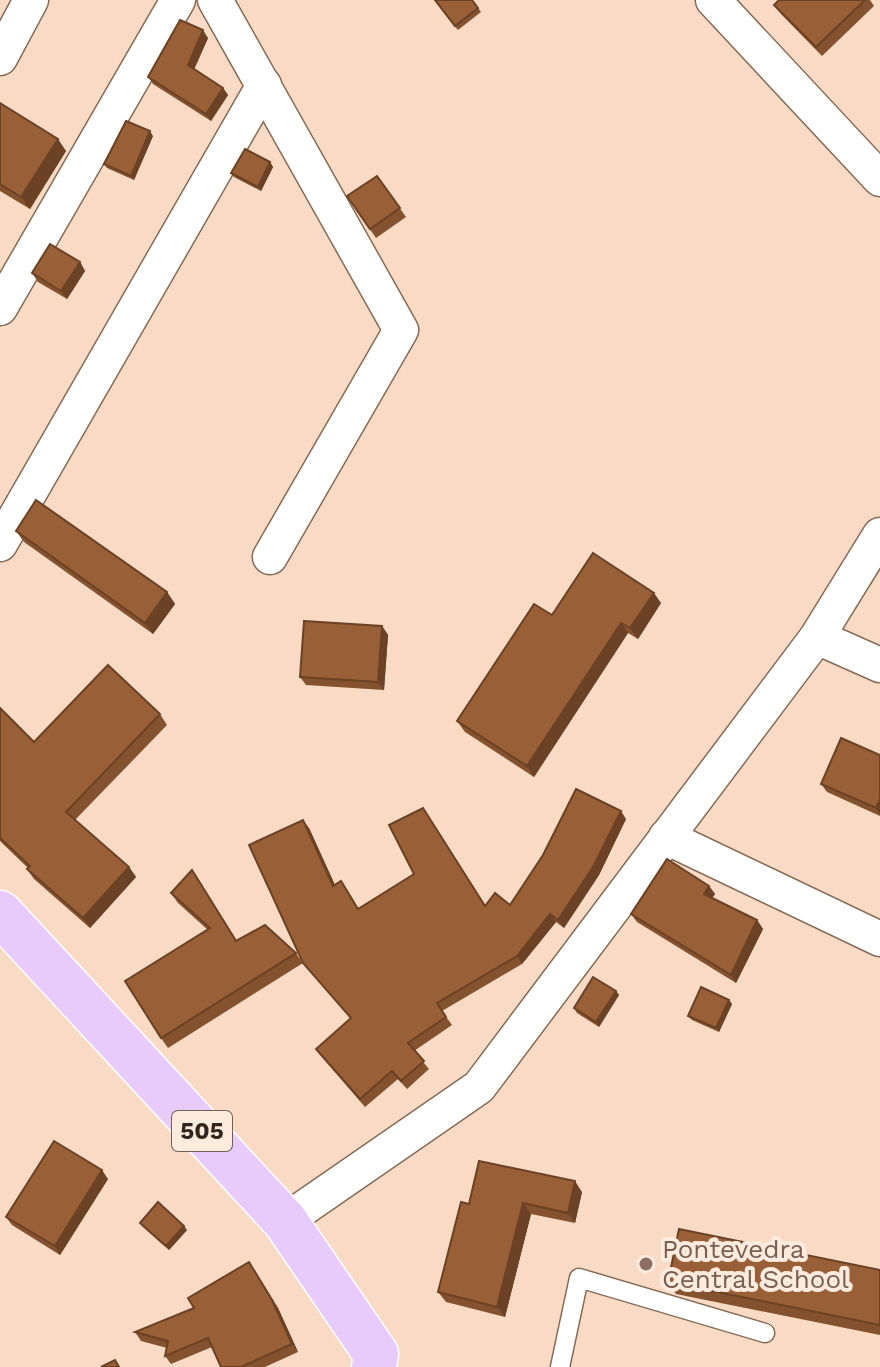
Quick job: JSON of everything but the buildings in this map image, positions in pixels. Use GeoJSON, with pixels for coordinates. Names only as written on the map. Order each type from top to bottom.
{"type":"FeatureCollection","features":[{"type":"Feature","properties":{"kind":"main road","name":"505"},"geometry":{"type":"LineString","coordinates":[[0,913],[285,1221],[376,1354],[374,1367]]}},
{"type":"Feature","properties":{"kind":"street"},"geometry":{"type":"LineString","coordinates":[[0,308],[178,0]]}},
{"type":"Feature","properties":{"kind":"street"},"geometry":{"type":"LineString","coordinates":[[215,0],[401,330],[270,557]]}},
{"type":"Feature","properties":{"kind":"street"},"geometry":{"type":"LineString","coordinates":[[713,0],[880,179]]}},
{"type":"Feature","properties":{"kind":"street"},"geometry":{"type":"LineString","coordinates":[[0,58],[23,3]]}},
{"type":"Feature","properties":{"kind":"street"},"geometry":{"type":"LineString","coordinates":[[0,544],[264,85]]}},
{"type":"Feature","properties":{"kind":"street"},"geometry":{"type":"LineString","coordinates":[[285,1221],[479,1087],[817,637],[880,535]]}},
{"type":"Feature","properties":{"kind":"street"},"geometry":{"type":"LineString","coordinates":[[817,637],[880,665]]}},
{"type":"Feature","properties":{"kind":"street"},"geometry":{"type":"LineString","coordinates":[[666,837],[880,939]]}},
{"type":"Feature","properties":{"kind":"lane"},"geometry":{"type":"LineString","coordinates":[[560,1367],[579,1278],[765,1333]]}},
{"type":"Feature","properties":{"kind":"place","name":"Pontevedra Central School"},"geometry":{"type":"Point","coordinates":[646,1264]}}]}
